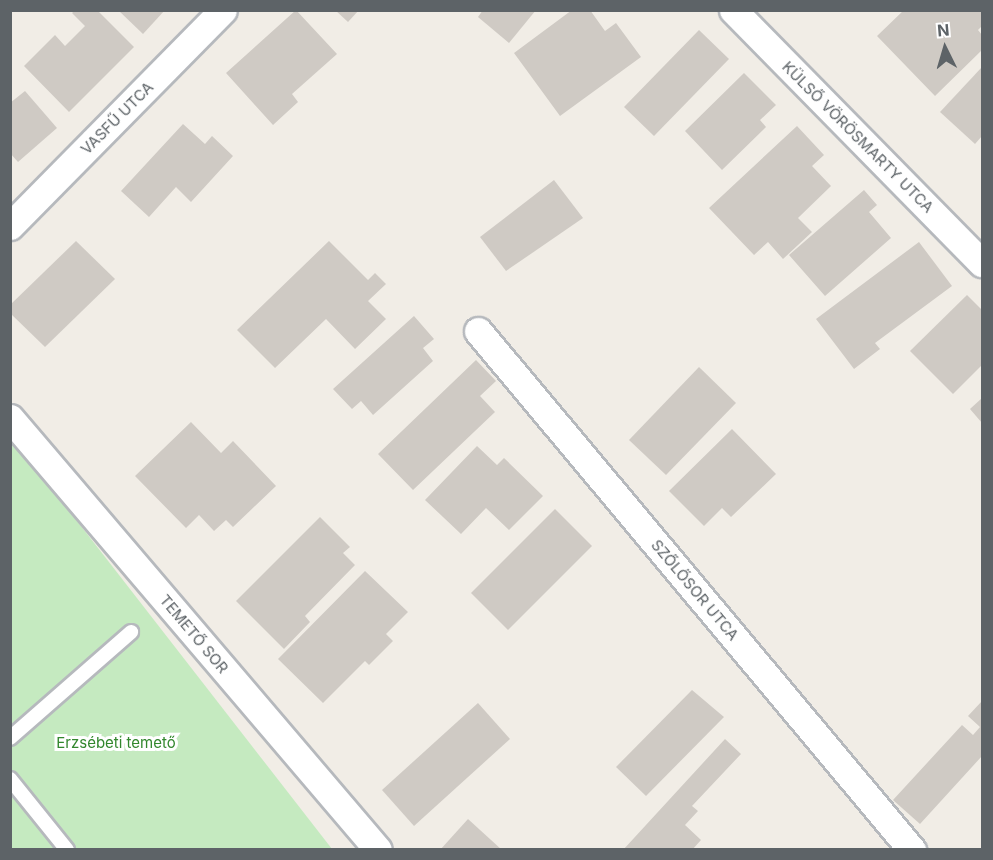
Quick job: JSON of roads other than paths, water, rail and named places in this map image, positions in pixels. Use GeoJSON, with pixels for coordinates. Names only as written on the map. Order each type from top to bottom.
{"type":"FeatureCollection","features":[{"type":"Feature","properties":{"kind":"street","name":"VASFŰ UTCA"},"geometry":{"type":"LineString","coordinates":[[10,226],[223,10]]}},
{"type":"Feature","properties":{"kind":"street","name":"KÜLSŐ VÖRÖSMARTY UTCA"},"geometry":{"type":"LineString","coordinates":[[733,10],[982,263]]}},
{"type":"Feature","properties":{"kind":"street","name":"SZŐLŐSOR UTCA"},"geometry":{"type":"LineString","coordinates":[[478,331],[912,849]]}},
{"type":"Feature","properties":{"kind":"street","name":"TEMETŐ SOR"},"geometry":{"type":"LineString","coordinates":[[10,418],[378,849]]}},
{"type":"Feature","properties":{"kind":"lane"},"geometry":{"type":"LineString","coordinates":[[10,738],[131,632]]}},
{"type":"Feature","properties":{"kind":"lane"},"geometry":{"type":"LineString","coordinates":[[10,779],[67,849]]}},
{"type":"Feature","properties":{"kind":"park label","name":"Erzsébeti temető"},"geometry":{"type":"Point","coordinates":[116,743]}}]}
